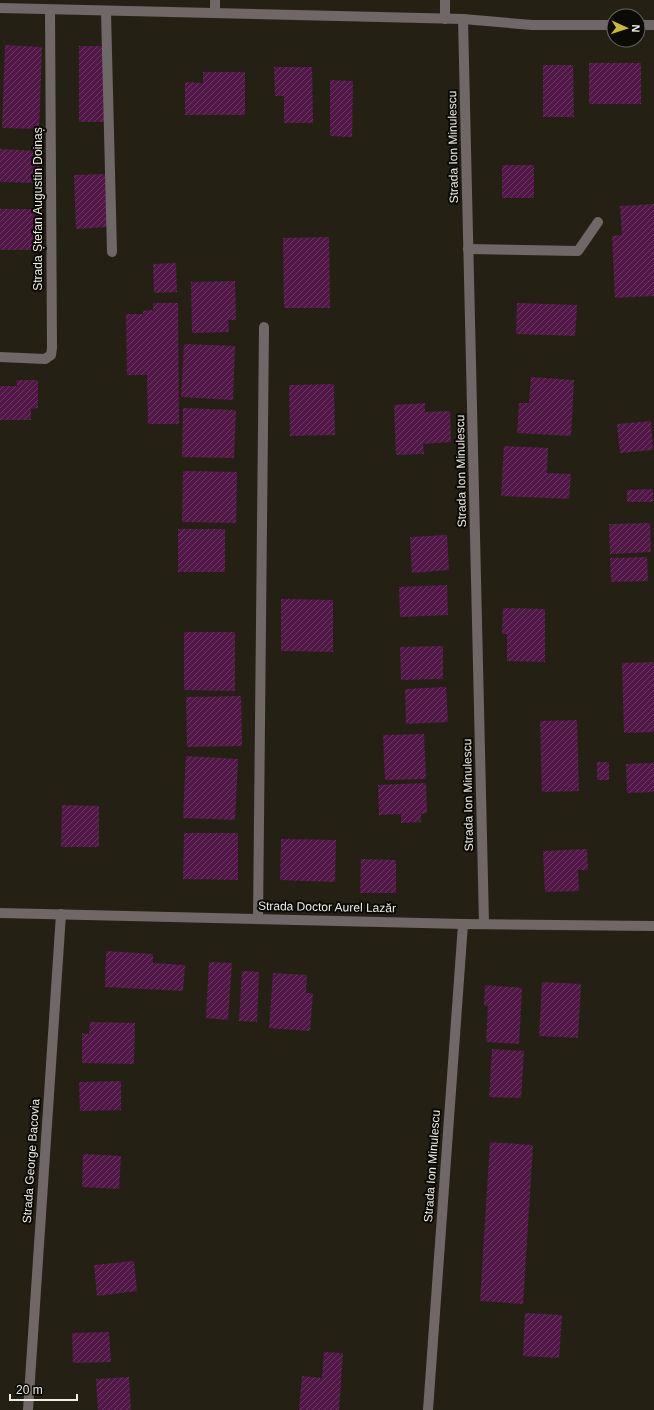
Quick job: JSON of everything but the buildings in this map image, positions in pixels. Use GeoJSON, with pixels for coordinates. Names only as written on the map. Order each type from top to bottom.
{"type":"FeatureCollection","features":[{"type":"Feature","properties":{"kind":"street"},"geometry":{"type":"LineString","coordinates":[[215,0],[215,13]]}},
{"type":"Feature","properties":{"kind":"street"},"geometry":{"type":"LineString","coordinates":[[445,0],[445,19]]}},
{"type":"Feature","properties":{"kind":"street"},"geometry":{"type":"LineString","coordinates":[[0,8],[106,12],[463,19],[532,25],[606,25]]}},
{"type":"Feature","properties":{"kind":"street","name":"Strada Ștefan Augustin Doinaș"},"geometry":{"type":"LineString","coordinates":[[0,357],[45,359],[51,355],[50,10]]}},
{"type":"Feature","properties":{"kind":"street"},"geometry":{"type":"LineString","coordinates":[[106,12],[112,252]]}},
{"type":"Feature","properties":{"kind":"street","name":"Strada Ion Minulescu"},"geometry":{"type":"LineString","coordinates":[[463,19],[484,923]]}},
{"type":"Feature","properties":{"kind":"street"},"geometry":{"type":"LineString","coordinates":[[468,249],[578,251],[598,222]]}},
{"type":"Feature","properties":{"kind":"street"},"geometry":{"type":"LineString","coordinates":[[258,919],[264,327]]}},
{"type":"Feature","properties":{"kind":"street","name":"Strada Doctor Aurel Lazăr"},"geometry":{"type":"LineString","coordinates":[[0,913],[463,924],[484,923],[654,926]]}},
{"type":"Feature","properties":{"kind":"street","name":"Strada George Bacovia"},"geometry":{"type":"LineString","coordinates":[[28,1410],[61,914]]}},
{"type":"Feature","properties":{"kind":"street","name":"Strada Ion Minulescu"},"geometry":{"type":"LineString","coordinates":[[428,1410],[463,924]]}}]}
